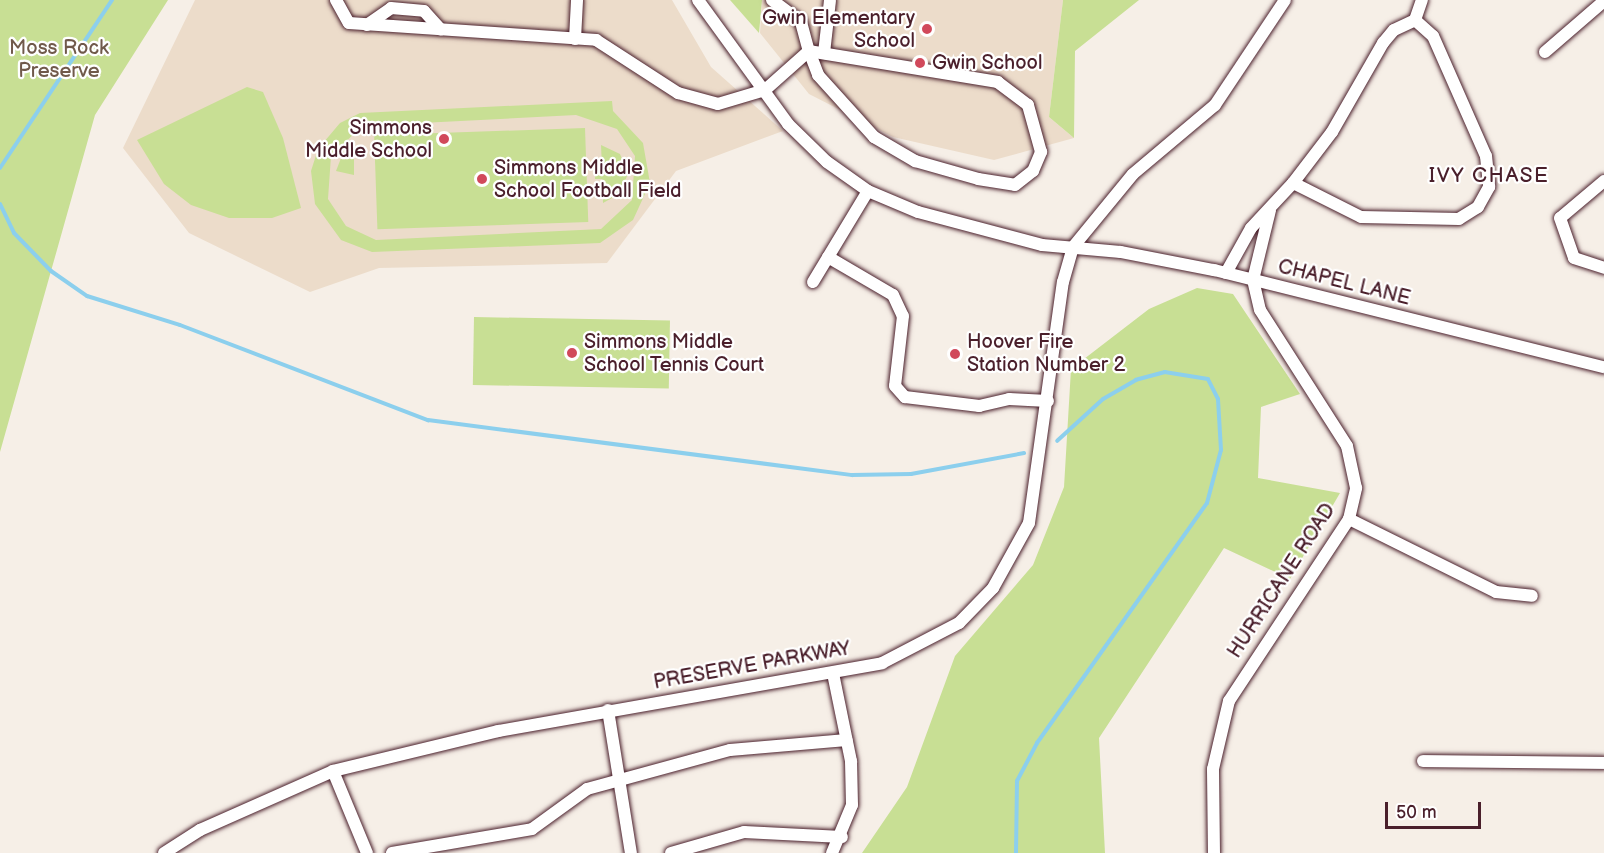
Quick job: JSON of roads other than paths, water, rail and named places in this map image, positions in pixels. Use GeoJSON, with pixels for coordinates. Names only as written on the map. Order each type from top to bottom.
{"type":"FeatureCollection","features":[{"type":"Feature","properties":{"kind":"street"},"geometry":{"type":"LineString","coordinates":[[336,0],[350,23],[575,39],[612,48],[678,93],[718,104],[765,90],[809,51],[998,82],[1028,105],[1041,152],[1033,171],[1015,184],[915,160],[874,137],[818,75],[809,51],[801,22],[772,0]]}},
{"type":"Feature","properties":{"kind":"street"},"geometry":{"type":"LineString","coordinates":[[575,39],[578,0]]}},
{"type":"Feature","properties":{"kind":"street","name":"CHAPEL LANE"},"geometry":{"type":"LineString","coordinates":[[698,0],[796,131],[868,191],[961,227],[1226,273],[1604,367]]}},
{"type":"Feature","properties":{"kind":"street"},"geometry":{"type":"LineString","coordinates":[[824,53],[830,0]]}},
{"type":"Feature","properties":{"kind":"street"},"geometry":{"type":"LineString","coordinates":[[1073,247],[1133,174],[1215,105],[1285,0]]}},
{"type":"Feature","properties":{"kind":"street"},"geometry":{"type":"LineString","coordinates":[[1226,273],[1251,228],[1293,183],[1332,132],[1383,43],[1394,30],[1415,20],[1422,0]]}},
{"type":"Feature","properties":{"kind":"street"},"geometry":{"type":"LineString","coordinates":[[1545,52],[1604,1]]}},
{"type":"Feature","properties":{"kind":"street"},"geometry":{"type":"LineString","coordinates":[[367,25],[391,8],[424,11],[441,30]]}},
{"type":"Feature","properties":{"kind":"street"},"geometry":{"type":"LineString","coordinates":[[1293,183],[1361,217],[1447,220],[1478,207],[1489,187],[1486,156],[1433,36],[1415,20]]}},
{"type":"Feature","properties":{"kind":"street"},"geometry":{"type":"LineString","coordinates":[[1604,181],[1560,218],[1574,258],[1604,268]]}},
{"type":"Feature","properties":{"kind":"street"},"geometry":{"type":"LineString","coordinates":[[813,282],[868,191]]}},
{"type":"Feature","properties":{"kind":"street"},"geometry":{"type":"LineString","coordinates":[[1253,280],[1270,210]]}},
{"type":"Feature","properties":{"kind":"street","name":"PRESERVE PARKWAY"},"geometry":{"type":"LineString","coordinates":[[164,853],[200,830],[333,771],[425,746],[608,710],[833,674],[909,654],[958,623],[993,588],[1029,523],[1048,402],[1062,282],[1073,247]]}},
{"type":"Feature","properties":{"kind":"street"},"geometry":{"type":"LineString","coordinates":[[828,257],[893,295],[903,316],[895,387],[905,397],[979,406],[1009,399],[1048,402]]}},
{"type":"Feature","properties":{"kind":"street","name":"HURRICANE ROAD"},"geometry":{"type":"LineString","coordinates":[[1214,853],[1213,769],[1229,701],[1349,519],[1356,477],[1347,446],[1260,310],[1253,280]]}},
{"type":"Feature","properties":{"kind":"street"},"geometry":{"type":"LineString","coordinates":[[1349,519],[1496,592],[1532,596]]}},
{"type":"Feature","properties":{"kind":"street"},"geometry":{"type":"LineString","coordinates":[[832,853],[842,837],[852,805],[847,740],[833,674]]}},
{"type":"Feature","properties":{"kind":"street"},"geometry":{"type":"LineString","coordinates":[[608,710],[631,853]]}},
{"type":"Feature","properties":{"kind":"street"},"geometry":{"type":"LineString","coordinates":[[392,853],[532,829],[587,789],[619,778],[730,750],[847,740]]}},
{"type":"Feature","properties":{"kind":"street"},"geometry":{"type":"LineString","coordinates":[[1423,761],[1604,763]]}},
{"type":"Feature","properties":{"kind":"street"},"geometry":{"type":"LineString","coordinates":[[333,771],[367,853]]}},
{"type":"Feature","properties":{"kind":"street"},"geometry":{"type":"LineString","coordinates":[[671,853],[744,832],[842,837]]}},
{"type":"Feature","properties":{"kind":"waterway"},"geometry":{"type":"LineString","coordinates":[[0,168],[112,0]]}},
{"type":"Feature","properties":{"kind":"waterway"},"geometry":{"type":"LineString","coordinates":[[0,204],[14,233],[51,271],[87,296],[180,325],[428,420],[852,475],[911,474],[1024,453]]}},
{"type":"Feature","properties":{"kind":"waterway"},"geometry":{"type":"LineString","coordinates":[[1016,853],[1017,781],[1037,743],[1207,503],[1221,450],[1218,399],[1208,379],[1165,372],[1136,380],[1103,399],[1057,441]]}},
{"type":"Feature","properties":{"kind":"place","name":"Gwin Elementary School"},"geometry":{"type":"Point","coordinates":[927,29]}},
{"type":"Feature","properties":{"kind":"place","name":"Gwin School"},"geometry":{"type":"Point","coordinates":[920,63]}},
{"type":"Feature","properties":{"kind":"place","name":"Simmons Middle School"},"geometry":{"type":"Point","coordinates":[444,139]}},
{"type":"Feature","properties":{"kind":"place","name":"Simmons Middle School Football Field"},"geometry":{"type":"Point","coordinates":[482,179]}},
{"type":"Feature","properties":{"kind":"place","name":"Simmons Middle School Tennis Court"},"geometry":{"type":"Point","coordinates":[572,353]}},
{"type":"Feature","properties":{"kind":"place","name":"Hoover Fire Station Number 2"},"geometry":{"type":"Point","coordinates":[955,354]}},
{"type":"Feature","properties":{"kind":"district","name":"IVY CHASE"},"geometry":{"type":"Point","coordinates":[1489,176]}},
{"type":"Feature","properties":{"kind":"park label","name":"Moss Rock Preserve"},"geometry":{"type":"Point","coordinates":[59,60]}}]}
